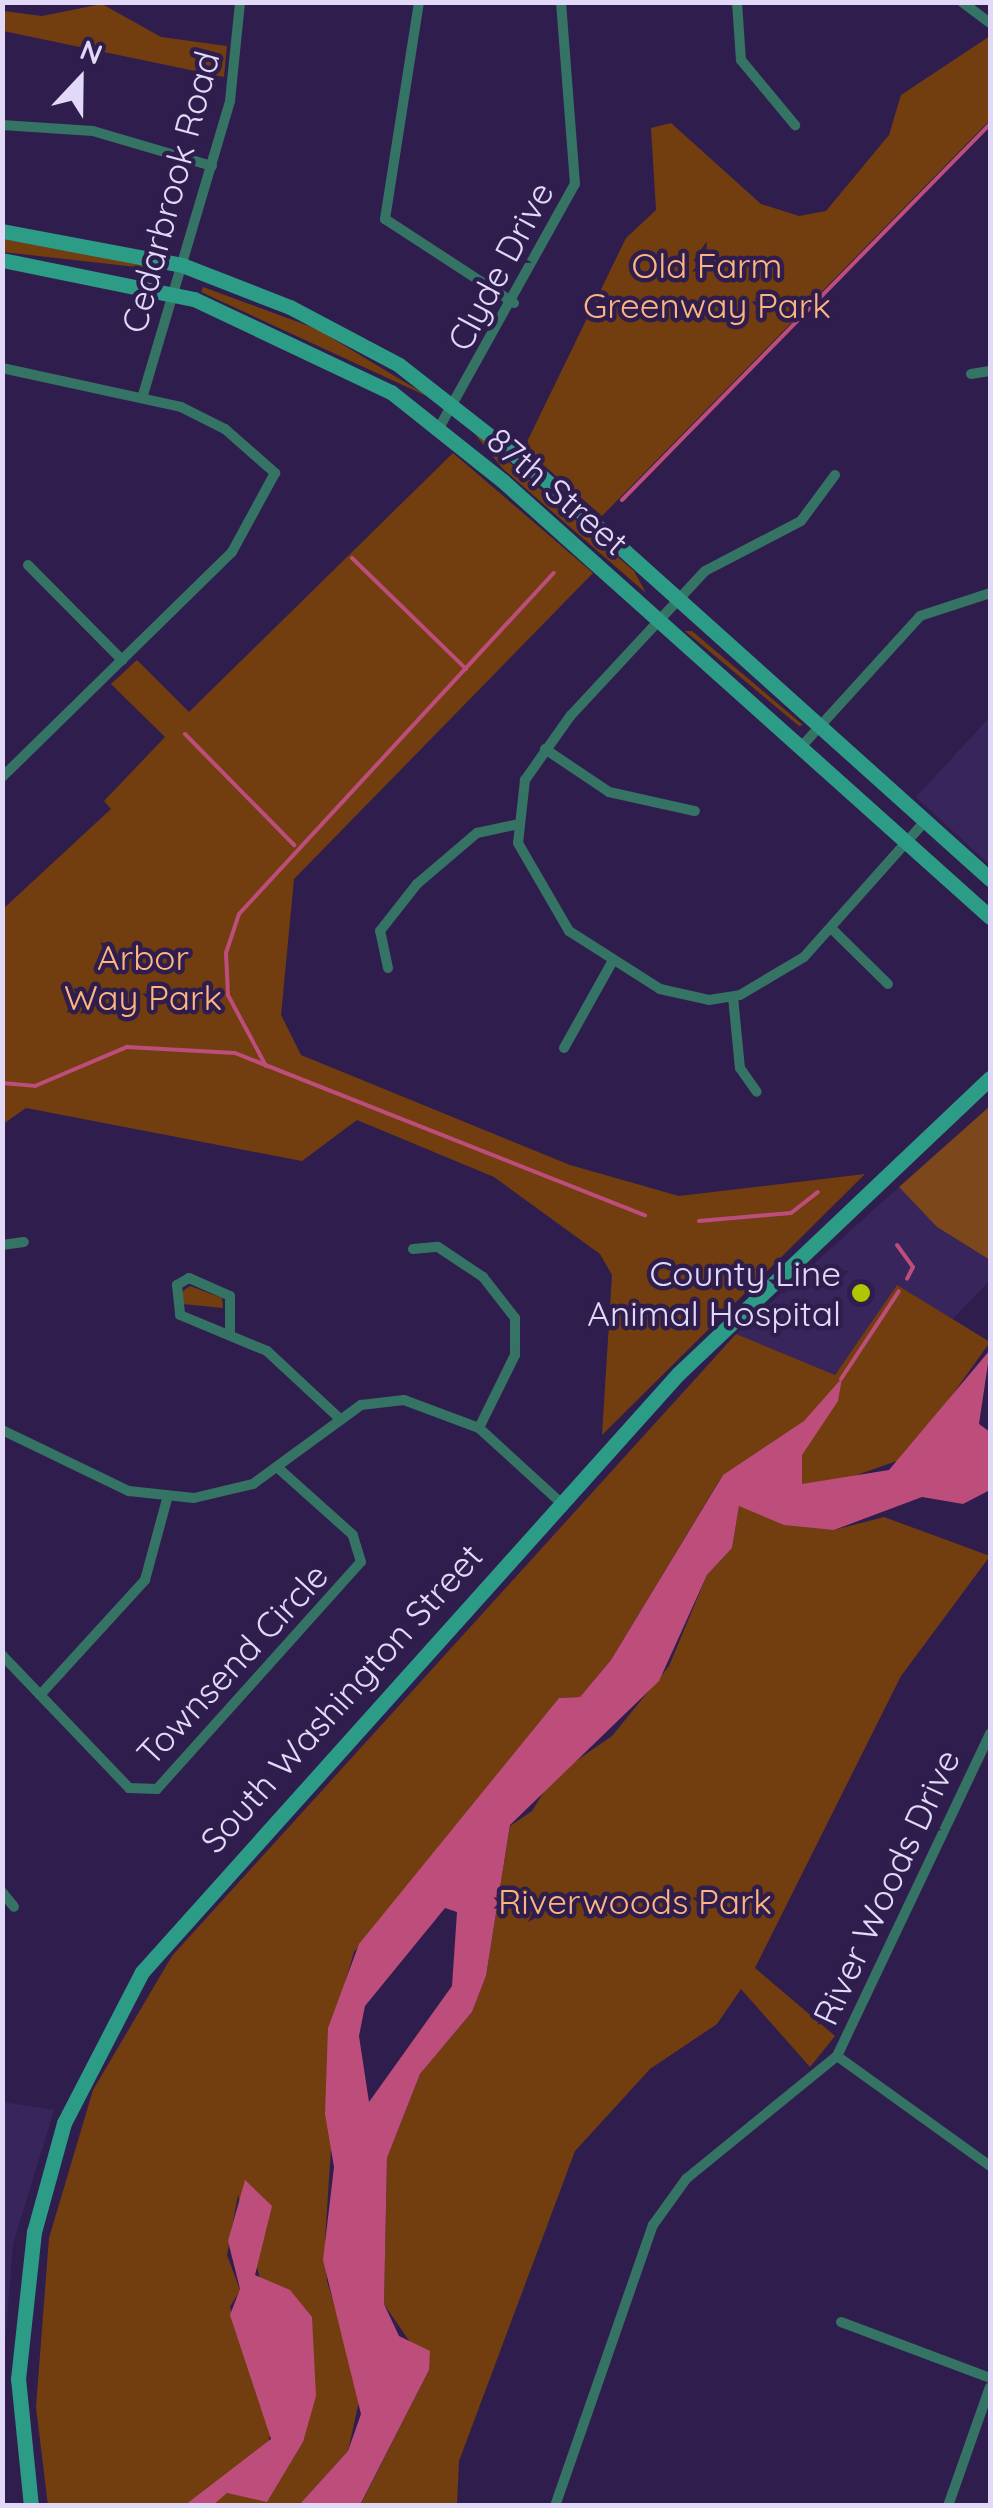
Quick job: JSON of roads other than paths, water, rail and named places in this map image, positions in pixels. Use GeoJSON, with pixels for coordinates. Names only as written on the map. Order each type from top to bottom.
{"type":"FeatureCollection","features":[{"type":"Feature","properties":{"kind":"street","name":"Cedarbrook Road"},"geometry":{"type":"LineString","coordinates":[[143,395],[234,83],[240,2]]}},
{"type":"Feature","properties":{"kind":"street"},"geometry":{"type":"LineString","coordinates":[[419,2],[386,220],[514,302]]}},
{"type":"Feature","properties":{"kind":"street","name":"Clyde Drive"},"geometry":{"type":"LineString","coordinates":[[440,428],[514,302],[577,172],[560,2]]}},
{"type":"Feature","properties":{"kind":"street"},"geometry":{"type":"LineString","coordinates":[[737,2],[741,60],[795,125]]}},
{"type":"Feature","properties":{"kind":"street"},"geometry":{"type":"LineString","coordinates":[[962,2],[990,23]]}},
{"type":"Feature","properties":{"kind":"street"},"geometry":{"type":"LineString","coordinates":[[2,125],[93,131],[212,166]]}},
{"type":"Feature","properties":{"kind":"street","name":"87th Street"},"geometry":{"type":"LineString","coordinates":[[2,230],[182,265],[352,337],[456,404],[990,879]]}},
{"type":"Feature","properties":{"kind":"street","name":"87th Street"},"geometry":{"type":"LineString","coordinates":[[2,260],[174,292],[342,364],[440,428],[990,917]]}},
{"type":"Feature","properties":{"kind":"street"},"geometry":{"type":"LineString","coordinates":[[2,368],[143,395],[219,424],[275,473],[245,537],[2,777]]}},
{"type":"Feature","properties":{"kind":"street"},"geometry":{"type":"LineString","coordinates":[[972,374],[990,371]]}},
{"type":"Feature","properties":{"kind":"street"},"geometry":{"type":"LineString","coordinates":[[835,475],[801,522],[718,561],[678,599],[545,749],[521,790],[516,825],[554,913],[612,962],[677,996],[734,997],[833,930],[925,821]]}},
{"type":"Feature","properties":{"kind":"street"},"geometry":{"type":"LineString","coordinates":[[28,565],[122,660]]}},
{"type":"Feature","properties":{"kind":"street"},"geometry":{"type":"LineString","coordinates":[[801,747],[920,616],[990,593]]}},
{"type":"Feature","properties":{"kind":"street"},"geometry":{"type":"LineString","coordinates":[[545,749],[609,792],[695,811]]}},
{"type":"Feature","properties":{"kind":"street"},"geometry":{"type":"LineString","coordinates":[[388,968],[380,930],[417,884],[477,833],[516,825]]}},
{"type":"Feature","properties":{"kind":"street"},"geometry":{"type":"LineString","coordinates":[[833,930],[888,984]]}},
{"type":"Feature","properties":{"kind":"street"},"geometry":{"type":"LineString","coordinates":[[564,1048],[612,962]]}},
{"type":"Feature","properties":{"kind":"street"},"geometry":{"type":"LineString","coordinates":[[734,997],[740,1068],[757,1092]]}},
{"type":"Feature","properties":{"kind":"street","name":"South Washington Street"},"geometry":{"type":"LineString","coordinates":[[30,2506],[10,2378],[24,2292],[53,2156],[128,1994],[206,1890],[560,1502],[720,1333],[990,1078]]}},
{"type":"Feature","properties":{"kind":"street"},"geometry":{"type":"LineString","coordinates":[[2,1245],[24,1242]]}},
{"type":"Feature","properties":{"kind":"street"},"geometry":{"type":"LineString","coordinates":[[413,1249],[438,1247],[483,1277],[515,1318],[515,1354],[480,1428]]}},
{"type":"Feature","properties":{"kind":"street"},"geometry":{"type":"LineString","coordinates":[[230,1332],[230,1296],[189,1278],[177,1285],[180,1315],[230,1332],[284,1362],[337,1416]]}},
{"type":"Feature","properties":{"kind":"street"},"geometry":{"type":"LineString","coordinates":[[2,1430],[130,1491],[167,1499],[224,1495],[277,1466],[337,1416],[404,1400],[480,1428],[560,1502]]}},
{"type":"Feature","properties":{"kind":"street","name":"Townsend Circle"},"geometry":{"type":"LineString","coordinates":[[2,1654],[129,1788],[165,1783],[361,1562],[353,1535],[277,1466]]}},
{"type":"Feature","properties":{"kind":"street"},"geometry":{"type":"LineString","coordinates":[[40,1695],[145,1580],[167,1499]]}},
{"type":"Feature","properties":{"kind":"street","name":"River Woods Drive"},"geometry":{"type":"LineString","coordinates":[[555,2506],[663,2208],[837,2056],[990,1734]]}},
{"type":"Feature","properties":{"kind":"street"},"geometry":{"type":"LineString","coordinates":[[2,1892],[14,1907]]}},
{"type":"Feature","properties":{"kind":"street"},"geometry":{"type":"LineString","coordinates":[[837,2056],[990,2166]]}},
{"type":"Feature","properties":{"kind":"street"},"geometry":{"type":"LineString","coordinates":[[841,2322],[990,2378]]}},
{"type":"Feature","properties":{"kind":"street"},"geometry":{"type":"LineString","coordinates":[[948,2506],[990,2388]]}},
{"type":"Feature","properties":{"kind":"waterway"},"geometry":{"type":"LineString","coordinates":[[622,500],[990,124]]}},
{"type":"Feature","properties":{"kind":"waterway"},"geometry":{"type":"LineString","coordinates":[[352,558],[466,669]]}},
{"type":"Feature","properties":{"kind":"waterway"},"geometry":{"type":"LineString","coordinates":[[266,1066],[228,995],[226,953],[239,914],[554,573]]}},
{"type":"Feature","properties":{"kind":"waterway"},"geometry":{"type":"LineString","coordinates":[[185,734],[294,845]]}},
{"type":"Feature","properties":{"kind":"waterway"},"geometry":{"type":"LineString","coordinates":[[2,1083],[35,1086],[127,1047],[235,1053],[645,1215]]}},
{"type":"Feature","properties":{"kind":"waterway"},"geometry":{"type":"LineString","coordinates":[[699,1221],[791,1213],[818,1192]]}},
{"type":"Feature","properties":{"kind":"waterway"},"geometry":{"type":"LineString","coordinates":[[897,1245],[913,1267],[907,1279]]}},
{"type":"Feature","properties":{"kind":"waterway"},"geometry":{"type":"LineString","coordinates":[[841,1379],[899,1291]]}},
{"type":"Feature","properties":{"kind":"place","name":"County Line Animal Hospital"},"geometry":{"type":"Point","coordinates":[861,1293]}},
{"type":"Feature","properties":{"kind":"park label","name":"Old Farm Greenway Park"},"geometry":{"type":"Point","coordinates":[707,285]}},
{"type":"Feature","properties":{"kind":"park label","name":"Arbor Way Park"},"geometry":{"type":"Point","coordinates":[143,977]}},
{"type":"Feature","properties":{"kind":"park label","name":"Riverwoods Park"},"geometry":{"type":"Point","coordinates":[635,1901]}}]}
